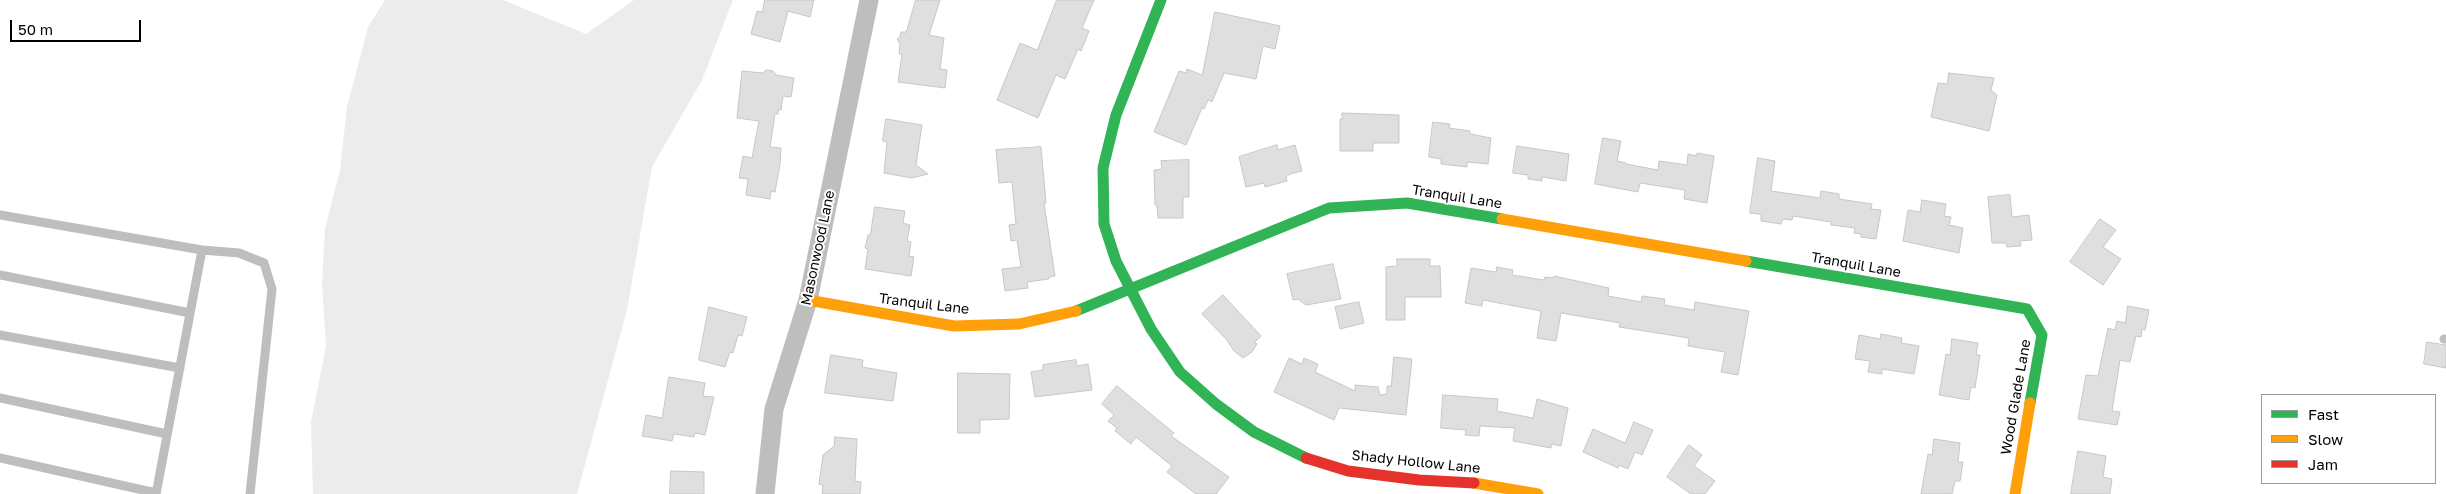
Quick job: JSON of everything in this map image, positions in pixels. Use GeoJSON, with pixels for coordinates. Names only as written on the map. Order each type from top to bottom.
{"type":"FeatureCollection","features":[{"type":"Feature","properties":{"kind":"street","name":"Masonwood Lane"},"geometry":{"type":"LineString","coordinates":[[765,494],[774,409],[808,300],[869,0]]}},
{"type":"Feature","properties":{"kind":"street","name":"Shady Hollow Lane"},"geometry":{"type":"LineString","coordinates":[[1161,0],[1116,115],[1103,168],[1104,224],[1116,260],[1151,329],[1180,372],[1216,404],[1254,432],[1299,456],[1348,471],[1419,480],[1484,484],[1538,494]]}},
{"type":"Feature","properties":{"kind":"street","name":"Tranquil Lane"},"geometry":{"type":"LineString","coordinates":[[808,300],[894,317],[954,326],[1019,324],[1077,311],[1329,208],[1407,203],[2027,309]]}},
{"type":"Feature","properties":{"kind":"street","name":"Wood Glade Lane"},"geometry":{"type":"LineString","coordinates":[[2015,494],[2042,335],[2027,309]]}},
{"type":"Feature","properties":{"kind":"lane"},"geometry":{"type":"LineString","coordinates":[[0,215],[202,250],[239,253],[264,263],[272,289],[250,494]]}},
{"type":"Feature","properties":{"kind":"lane"},"geometry":{"type":"LineString","coordinates":[[0,458],[156,493],[202,250]]}},
{"type":"Feature","properties":{"kind":"lane"},"geometry":{"type":"LineString","coordinates":[[0,274],[190,313]]}},
{"type":"Feature","properties":{"kind":"lane"},"geometry":{"type":"LineString","coordinates":[[0,335],[180,368]]}},
{"type":"Feature","properties":{"kind":"lane"},"geometry":{"type":"LineString","coordinates":[[0,398],[167,434]]}},
{"type":"Feature","properties":{"kind":"shaded area"},"geometry":{"type":"Polygon","coordinates":[[[385,0],[503,0],[586,34],[634,0],[733,0],[702,80],[652,167],[627,310],[577,494],[313,494],[311,422],[326,346],[322,284],[325,229],[340,170],[347,107],[368,27],[385,0]]]}},
{"type":"Feature","properties":{"kind":"building"},"geometry":{"type":"Polygon","coordinates":[[[765,0],[814,0],[810,17],[788,11],[780,42],[751,34],[757,11],[762,12],[765,0]]]}},
{"type":"Feature","properties":{"kind":"building"},"geometry":{"type":"Polygon","coordinates":[[[916,0],[940,0],[929,35],[944,38],[940,69],[947,70],[945,88],[898,82],[902,54],[899,54],[900,44],[897,39],[900,37],[901,32],[906,32],[916,0]]]}},
{"type":"Feature","properties":{"kind":"building"},"geometry":{"type":"Polygon","coordinates":[[[1057,0],[1094,0],[1082,28],[1089,31],[1081,51],[1078,49],[1065,79],[1056,75],[1038,118],[997,100],[1020,43],[1037,50],[1057,0]]]}},
{"type":"Feature","properties":{"kind":"building"},"geometry":{"type":"Polygon","coordinates":[[[1215,12],[1280,26],[1275,49],[1263,46],[1256,79],[1224,73],[1212,102],[1208,100],[1204,109],[1202,108],[1186,145],[1154,132],[1179,71],[1186,73],[1187,69],[1202,75],[1215,12]]]}},
{"type":"Feature","properties":{"kind":"building"},"geometry":{"type":"Polygon","coordinates":[[[766,70],[773,71],[776,75],[794,78],[791,97],[783,96],[781,110],[778,110],[778,114],[775,114],[770,147],[781,148],[775,192],[771,191],[770,199],[746,195],[748,179],[739,178],[743,156],[752,158],[759,121],[737,118],[742,71],[763,73],[766,70]]]}},
{"type":"Feature","properties":{"kind":"building"},"geometry":{"type":"Polygon","coordinates":[[[1949,73],[1994,78],[1991,90],[1997,95],[1989,131],[1931,117],[1938,83],[1947,84],[1949,73]]]}},
{"type":"Feature","properties":{"kind":"building"},"geometry":{"type":"Polygon","coordinates":[[[1342,113],[1399,115],[1399,143],[1373,143],[1373,151],[1340,151],[1340,119],[1342,119],[1342,113]]]}},
{"type":"Feature","properties":{"kind":"building"},"geometry":{"type":"Polygon","coordinates":[[[886,119],[922,125],[916,165],[928,174],[912,178],[884,173],[887,142],[883,141],[886,119]]]}},
{"type":"Feature","properties":{"kind":"building"},"geometry":{"type":"Polygon","coordinates":[[[1433,122],[1450,124],[1449,128],[1470,131],[1470,134],[1491,138],[1488,164],[1467,162],[1467,167],[1441,164],[1441,159],[1429,157],[1433,122]]]}},
{"type":"Feature","properties":{"kind":"building"},"geometry":{"type":"Polygon","coordinates":[[[1603,138],[1621,141],[1617,161],[1658,170],[1659,161],[1687,165],[1688,154],[1697,156],[1697,153],[1714,156],[1707,203],[1684,199],[1685,190],[1640,183],[1638,192],[1595,184],[1603,138]]]}},
{"type":"Feature","properties":{"kind":"building"},"geometry":{"type":"Polygon","coordinates":[[[1277,145],[1278,150],[1295,145],[1302,171],[1290,174],[1286,177],[1287,181],[1265,187],[1264,183],[1246,187],[1239,157],[1277,145]]]}},
{"type":"Feature","properties":{"kind":"building"},"geometry":{"type":"Polygon","coordinates":[[[1517,146],[1569,154],[1566,181],[1542,177],[1542,181],[1528,179],[1528,175],[1513,173],[1517,146]]]}},
{"type":"Feature","properties":{"kind":"building"},"geometry":{"type":"Polygon","coordinates":[[[1041,147],[1046,203],[1044,203],[1055,276],[1049,277],[1049,279],[1027,282],[1028,288],[1005,291],[1002,269],[1021,267],[1017,240],[1011,241],[1009,225],[1016,224],[1012,182],[999,183],[996,150],[1041,147]]]}},
{"type":"Feature","properties":{"kind":"building"},"geometry":{"type":"Polygon","coordinates":[[[1758,158],[1775,161],[1771,191],[1820,198],[1821,191],[1839,194],[1839,199],[1872,204],[1871,209],[1881,210],[1876,239],[1861,237],[1861,234],[1854,233],[1855,228],[1831,225],[1831,222],[1793,216],[1792,220],[1783,219],[1781,224],[1761,221],[1759,214],[1750,213],[1758,158]]]}},
{"type":"Feature","properties":{"kind":"building"},"geometry":{"type":"Polygon","coordinates":[[[1189,160],[1189,197],[1183,197],[1183,218],[1158,218],[1157,205],[1155,205],[1154,170],[1162,169],[1161,161],[1189,160]]]}},
{"type":"Feature","properties":{"kind":"building"},"geometry":{"type":"Polygon","coordinates":[[[2010,195],[2012,217],[2029,215],[2032,240],[2020,241],[2021,246],[2007,247],[2006,243],[1992,243],[1988,197],[2010,195]]]}},
{"type":"Feature","properties":{"kind":"building"},"geometry":{"type":"Polygon","coordinates":[[[1922,200],[1946,204],[1944,216],[1951,217],[1949,225],[1963,228],[1959,253],[1903,241],[1908,210],[1920,212],[1922,200]]]}},
{"type":"Feature","properties":{"kind":"building"},"geometry":{"type":"Polygon","coordinates":[[[875,207],[905,211],[903,223],[910,225],[907,241],[911,242],[909,256],[914,257],[911,276],[865,269],[868,249],[865,248],[868,235],[870,235],[875,207]]]}},
{"type":"Feature","properties":{"kind":"building"},"geometry":{"type":"Polygon","coordinates":[[[2100,219],[2116,230],[2103,247],[2121,259],[2103,285],[2070,262],[2100,219]]]}},
{"type":"Feature","properties":{"kind":"building"},"geometry":{"type":"Polygon","coordinates":[[[1397,259],[1430,259],[1430,266],[1440,266],[1441,297],[1405,297],[1405,320],[1386,320],[1386,267],[1397,266],[1397,259]]]}},
{"type":"Feature","properties":{"kind":"building"},"geometry":{"type":"Polygon","coordinates":[[[1333,264],[1341,299],[1306,305],[1298,299],[1293,300],[1287,274],[1333,264]]]}},
{"type":"Feature","properties":{"kind":"building"},"geometry":{"type":"Polygon","coordinates":[[[1497,267],[1513,270],[1512,275],[1544,280],[1545,277],[1553,278],[1554,276],[1609,288],[1608,296],[1641,302],[1642,296],[1665,299],[1664,305],[1694,310],[1695,302],[1749,311],[1738,375],[1721,372],[1725,352],[1688,346],[1689,338],[1619,327],[1620,323],[1561,313],[1556,341],[1537,338],[1541,311],[1483,300],[1482,306],[1465,303],[1471,268],[1496,272],[1497,267]]]}},
{"type":"Feature","properties":{"kind":"building"},"geometry":{"type":"Polygon","coordinates":[[[1223,295],[1261,336],[1255,342],[1257,344],[1252,352],[1243,358],[1234,351],[1226,339],[1202,314],[1223,295]]]}},
{"type":"Feature","properties":{"kind":"building"},"geometry":{"type":"Polygon","coordinates":[[[1359,302],[1364,323],[1340,329],[1335,307],[1359,302]]]}},
{"type":"Feature","properties":{"kind":"building"},"geometry":{"type":"Polygon","coordinates":[[[2128,306],[2149,310],[2145,330],[2142,329],[2141,337],[2136,336],[2130,362],[2120,360],[2112,411],[2120,412],[2117,425],[2078,419],[2086,375],[2098,376],[2108,328],[2115,330],[2117,321],[2125,323],[2128,306]]]}},
{"type":"Feature","properties":{"kind":"building"},"geometry":{"type":"Polygon","coordinates":[[[709,307],[747,317],[742,336],[738,335],[733,353],[730,352],[725,367],[699,360],[709,307]]]}},
{"type":"Feature","properties":{"kind":"building"},"geometry":{"type":"Polygon","coordinates":[[[1881,334],[1902,338],[1901,343],[1919,346],[1914,374],[1882,369],[1882,374],[1868,372],[1870,361],[1855,359],[1859,335],[1880,339],[1881,334]]]}},
{"type":"Feature","properties":{"kind":"building"},"geometry":{"type":"Polygon","coordinates":[[[1952,339],[1978,343],[1976,355],[1980,355],[1975,388],[1971,387],[1969,400],[1939,395],[1946,354],[1950,355],[1952,339]]]}},
{"type":"Feature","properties":{"kind":"building"},"geometry":{"type":"Polygon","coordinates":[[[2427,342],[2446,345],[2446,368],[2424,364],[2427,342]]]}},
{"type":"Feature","properties":{"kind":"building"},"geometry":{"type":"Polygon","coordinates":[[[831,355],[863,360],[862,367],[897,373],[893,401],[825,393],[831,355]]]}},
{"type":"Feature","properties":{"kind":"building"},"geometry":{"type":"Polygon","coordinates":[[[1394,357],[1412,359],[1406,415],[1339,408],[1334,420],[1274,392],[1289,358],[1302,364],[1304,358],[1318,364],[1315,372],[1355,391],[1355,385],[1378,387],[1380,395],[1387,394],[1387,386],[1391,386],[1394,357]]]}},
{"type":"Feature","properties":{"kind":"building"},"geometry":{"type":"Polygon","coordinates":[[[1076,360],[1077,366],[1088,364],[1092,390],[1035,397],[1031,372],[1043,370],[1043,365],[1076,360]]]}},
{"type":"Feature","properties":{"kind":"building"},"geometry":{"type":"Polygon","coordinates":[[[958,373],[1010,374],[1009,419],[980,420],[980,433],[958,433],[958,373]]]}},
{"type":"Feature","properties":{"kind":"building"},"geometry":{"type":"Polygon","coordinates":[[[669,377],[705,383],[703,396],[714,397],[705,435],[695,433],[694,437],[674,434],[672,441],[642,436],[646,415],[662,418],[669,377]]]}},
{"type":"Feature","properties":{"kind":"building"},"geometry":{"type":"Polygon","coordinates":[[[1117,386],[1174,433],[1171,436],[1229,477],[1216,494],[1196,494],[1167,472],[1172,466],[1136,437],[1131,444],[1115,431],[1117,428],[1108,421],[1114,415],[1102,404],[1117,386]]]}},
{"type":"Feature","properties":{"kind":"building"},"geometry":{"type":"Polygon","coordinates":[[[1443,395],[1498,399],[1497,411],[1533,418],[1537,399],[1568,408],[1561,446],[1551,444],[1551,448],[1513,441],[1515,428],[1480,426],[1479,436],[1465,435],[1466,430],[1441,428],[1443,395]]]}},
{"type":"Feature","properties":{"kind":"building"},"geometry":{"type":"Polygon","coordinates":[[[1634,422],[1653,430],[1642,455],[1635,452],[1628,469],[1619,465],[1618,468],[1583,452],[1593,429],[1625,443],[1634,422]]]}},
{"type":"Feature","properties":{"kind":"building"},"geometry":{"type":"Polygon","coordinates":[[[835,437],[857,439],[855,481],[861,482],[860,494],[822,494],[823,485],[819,484],[823,455],[834,446],[835,437]]]}},
{"type":"Feature","properties":{"kind":"building"},"geometry":{"type":"Polygon","coordinates":[[[1934,439],[1960,443],[1958,462],[1963,462],[1960,481],[1955,481],[1952,494],[1921,494],[1928,454],[1932,455],[1934,439]]]}},
{"type":"Feature","properties":{"kind":"building"},"geometry":{"type":"Polygon","coordinates":[[[1689,445],[1702,455],[1694,466],[1715,481],[1705,494],[1691,494],[1667,477],[1689,445]]]}},
{"type":"Feature","properties":{"kind":"building"},"geometry":{"type":"Polygon","coordinates":[[[2078,451],[2106,456],[2103,477],[2112,479],[2110,494],[2071,494],[2078,451]]]}},
{"type":"Feature","properties":{"kind":"building"},"geometry":{"type":"Polygon","coordinates":[[[671,471],[704,472],[704,494],[670,494],[671,471]]]}},
{"type":"Feature","properties":{"kind":"traffic: fast"},"geometry":{"type":"LineString","coordinates":[[1161,0],[1116,115],[1103,168],[1104,224],[1116,261],[1151,329],[1180,372],[1216,404],[1254,432],[1306,458]]}},
{"type":"Feature","properties":{"kind":"traffic: fast"},"geometry":{"type":"LineString","coordinates":[[1076,311],[1329,208],[1407,203],[1502,219]]}},
{"type":"Feature","properties":{"kind":"traffic: fast"},"geometry":{"type":"LineString","coordinates":[[1746,261],[2027,309],[2042,335],[2030,403]]}},
{"type":"Feature","properties":{"kind":"traffic: slow"},"geometry":{"type":"LineString","coordinates":[[1502,219],[1746,261]]}},
{"type":"Feature","properties":{"kind":"traffic: slow"},"geometry":{"type":"LineString","coordinates":[[808,300],[954,326],[1019,324],[1076,311]]}},
{"type":"Feature","properties":{"kind":"traffic: slow"},"geometry":{"type":"LineString","coordinates":[[2015,494],[2030,403]]}},
{"type":"Feature","properties":{"kind":"traffic: slow"},"geometry":{"type":"LineString","coordinates":[[1474,483],[1538,494]]}},
{"type":"Feature","properties":{"kind":"traffic: jam"},"geometry":{"type":"LineString","coordinates":[[1306,458],[1348,471],[1419,480],[1474,483]]}}]}
